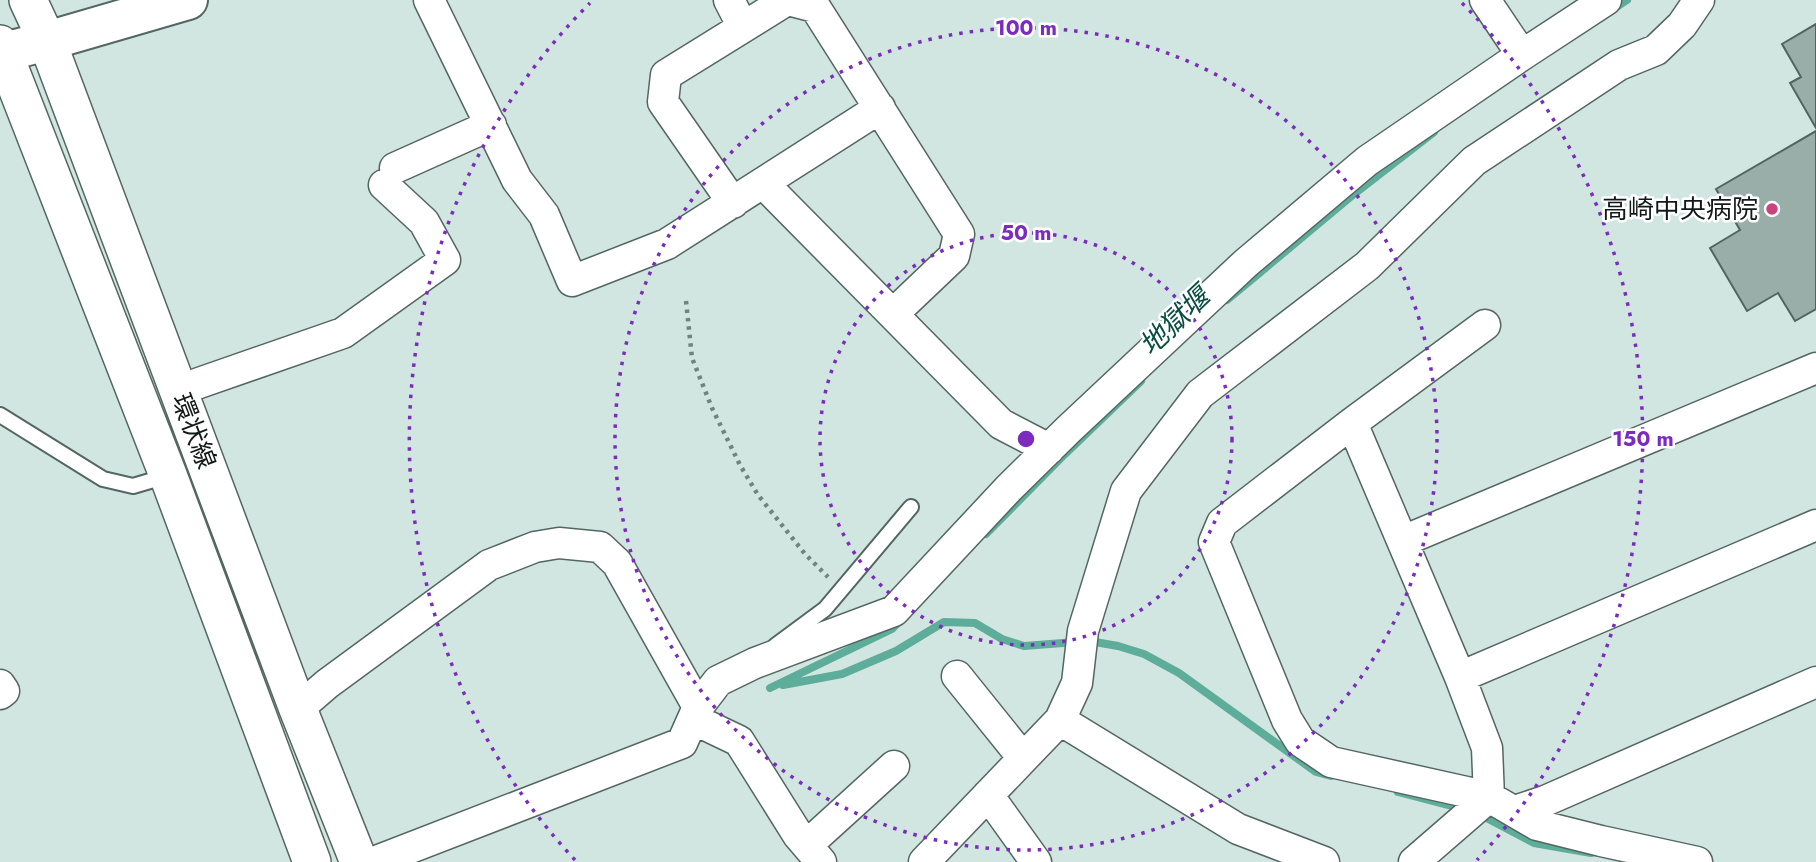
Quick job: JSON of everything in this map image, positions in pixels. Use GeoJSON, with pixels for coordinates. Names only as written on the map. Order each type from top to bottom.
{"type":"FeatureCollection","features":[{"type":"Feature","properties":{"kind":"main road"},"geometry":{"type":"LineString","coordinates":[[1,49],[47,41],[188,0]]}},
{"type":"Feature","properties":{"kind":"street","name":"環状線"},"geometry":{"type":"LineString","coordinates":[[28,0],[47,41],[359,862]]}},
{"type":"Feature","properties":{"kind":"street"},"geometry":{"type":"LineString","coordinates":[[429,0],[517,180],[544,215],[572,281],[667,244],[880,108]]}},
{"type":"Feature","properties":{"kind":"street"},"geometry":{"type":"LineString","coordinates":[[729,0],[743,27]]}},
{"type":"Feature","properties":{"kind":"street"},"geometry":{"type":"LineString","coordinates":[[733,203],[663,102],[666,75],[788,0],[815,7],[959,234],[954,256],[892,314]]}},
{"type":"Feature","properties":{"kind":"street"},"geometry":{"type":"LineString","coordinates":[[1485,0],[1522,55]]}},
{"type":"Feature","properties":{"kind":"street"},"geometry":{"type":"LineString","coordinates":[[374,862],[682,743],[695,713],[718,681],[755,663],[894,611],[1009,488],[1246,263],[1367,161],[1606,0]]}},
{"type":"Feature","properties":{"kind":"street"},"geometry":{"type":"LineString","coordinates":[[924,862],[1060,720],[1077,683],[1083,631],[1126,491],[1200,394],[1367,266],[1474,161],[1619,65],[1656,50],[1682,25],[1699,0]]}},
{"type":"Feature","properties":{"kind":"street","name":"環状線"},"geometry":{"type":"LineString","coordinates":[[1,49],[168,475],[312,862]]}},
{"type":"Feature","properties":{"kind":"street"},"geometry":{"type":"LineString","coordinates":[[179,390],[343,333],[445,260],[424,222],[389,177],[491,125]]}},
{"type":"Feature","properties":{"kind":"street"},"geometry":{"type":"LineString","coordinates":[[763,183],[1001,424],[1049,449]]}},
{"type":"Feature","properties":{"kind":"street"},"geometry":{"type":"LineString","coordinates":[[1485,325],[1222,523],[1214,542],[1287,720],[1300,741],[1331,762],[1502,804],[1537,825],[1697,862]]}},
{"type":"Feature","properties":{"kind":"street"},"geometry":{"type":"LineString","coordinates":[[1403,541],[1816,368]]}},
{"type":"Feature","properties":{"kind":"street"},"geometry":{"type":"LineString","coordinates":[[1352,423],[1460,677],[1487,748],[1502,804]]}},
{"type":"Feature","properties":{"kind":"street"},"geometry":{"type":"LineString","coordinates":[[1460,677],[1816,526]]}},
{"type":"Feature","properties":{"kind":"street"},"geometry":{"type":"LineString","coordinates":[[299,709],[327,684],[489,565],[535,547],[559,543],[600,547],[617,563],[695,713],[739,741],[798,835],[814,854],[894,766]]}},
{"type":"Feature","properties":{"kind":"street"},"geometry":{"type":"LineString","coordinates":[[957,676],[1023,758]]}},
{"type":"Feature","properties":{"kind":"street"},"geometry":{"type":"LineString","coordinates":[[1414,862],[1502,804],[1545,801],[1816,682]]}},
{"type":"Feature","properties":{"kind":"street"},"geometry":{"type":"LineString","coordinates":[[0,685],[4,691],[0,694]]}},
{"type":"Feature","properties":{"kind":"street"},"geometry":{"type":"LineString","coordinates":[[1060,720],[1238,829],[1324,862]]}},
{"type":"Feature","properties":{"kind":"street"},"geometry":{"type":"LineString","coordinates":[[988,795],[1037,862]]}},
{"type":"Feature","properties":{"kind":"lane"},"geometry":{"type":"LineString","coordinates":[[0,415],[103,480],[133,486],[168,475]]}},
{"type":"Feature","properties":{"kind":"lane"},"geometry":{"type":"LineString","coordinates":[[755,663],[825,609],[911,507]]}},
{"type":"Feature","properties":{"kind":"path"},"geometry":{"type":"LineString","coordinates":[[686,301],[692,358],[712,408],[740,465],[758,495],[805,554],[841,590]]}},
{"type":"Feature","properties":{"kind":"building"},"geometry":{"type":"Polygon","coordinates":[[[1816,24],[1816,128],[1790,83],[1801,77],[1782,44],[1816,24]]]}},
{"type":"Feature","properties":{"kind":"building","name":"高崎中央病院"},"geometry":{"type":"Polygon","coordinates":[[[1816,131],[1816,309],[1795,321],[1778,293],[1747,311],[1710,248],[1740,230],[1716,189],[1816,131]]]}},
{"type":"Feature","properties":{"kind":"waterway","name":"地獄堰"},"geometry":{"type":"LineString","coordinates":[[1612,10],[1627,0]]}},
{"type":"Feature","properties":{"kind":"waterway","name":"地獄堰"},"geometry":{"type":"LineString","coordinates":[[1227,300],[1354,194],[1434,132]]}},
{"type":"Feature","properties":{"kind":"waterway","name":"地獄堰"},"geometry":{"type":"LineString","coordinates":[[986,534],[1141,381]]}},
{"type":"Feature","properties":{"kind":"waterway","name":"地獄堰"},"geometry":{"type":"LineString","coordinates":[[770,688],[892,629],[900,621]]}},
{"type":"Feature","properties":{"kind":"waterway"},"geometry":{"type":"LineString","coordinates":[[783,685],[842,674],[896,651],[944,622],[975,623],[1002,639],[1024,646],[1076,642]]}},
{"type":"Feature","properties":{"kind":"waterway"},"geometry":{"type":"LineString","coordinates":[[1089,641],[1144,654],[1179,673],[1316,772],[1331,776]]}},
{"type":"Feature","properties":{"kind":"waterway"},"geometry":{"type":"LineString","coordinates":[[1398,792],[1463,809]]}},
{"type":"Feature","properties":{"kind":"waterway"},"geometry":{"type":"LineString","coordinates":[[1479,814],[1534,843],[1591,853]]}},
{"type":"Feature","properties":{"kind":"place","name":"高崎中央病院"},"geometry":{"type":"Point","coordinates":[1772,209]}}]}
